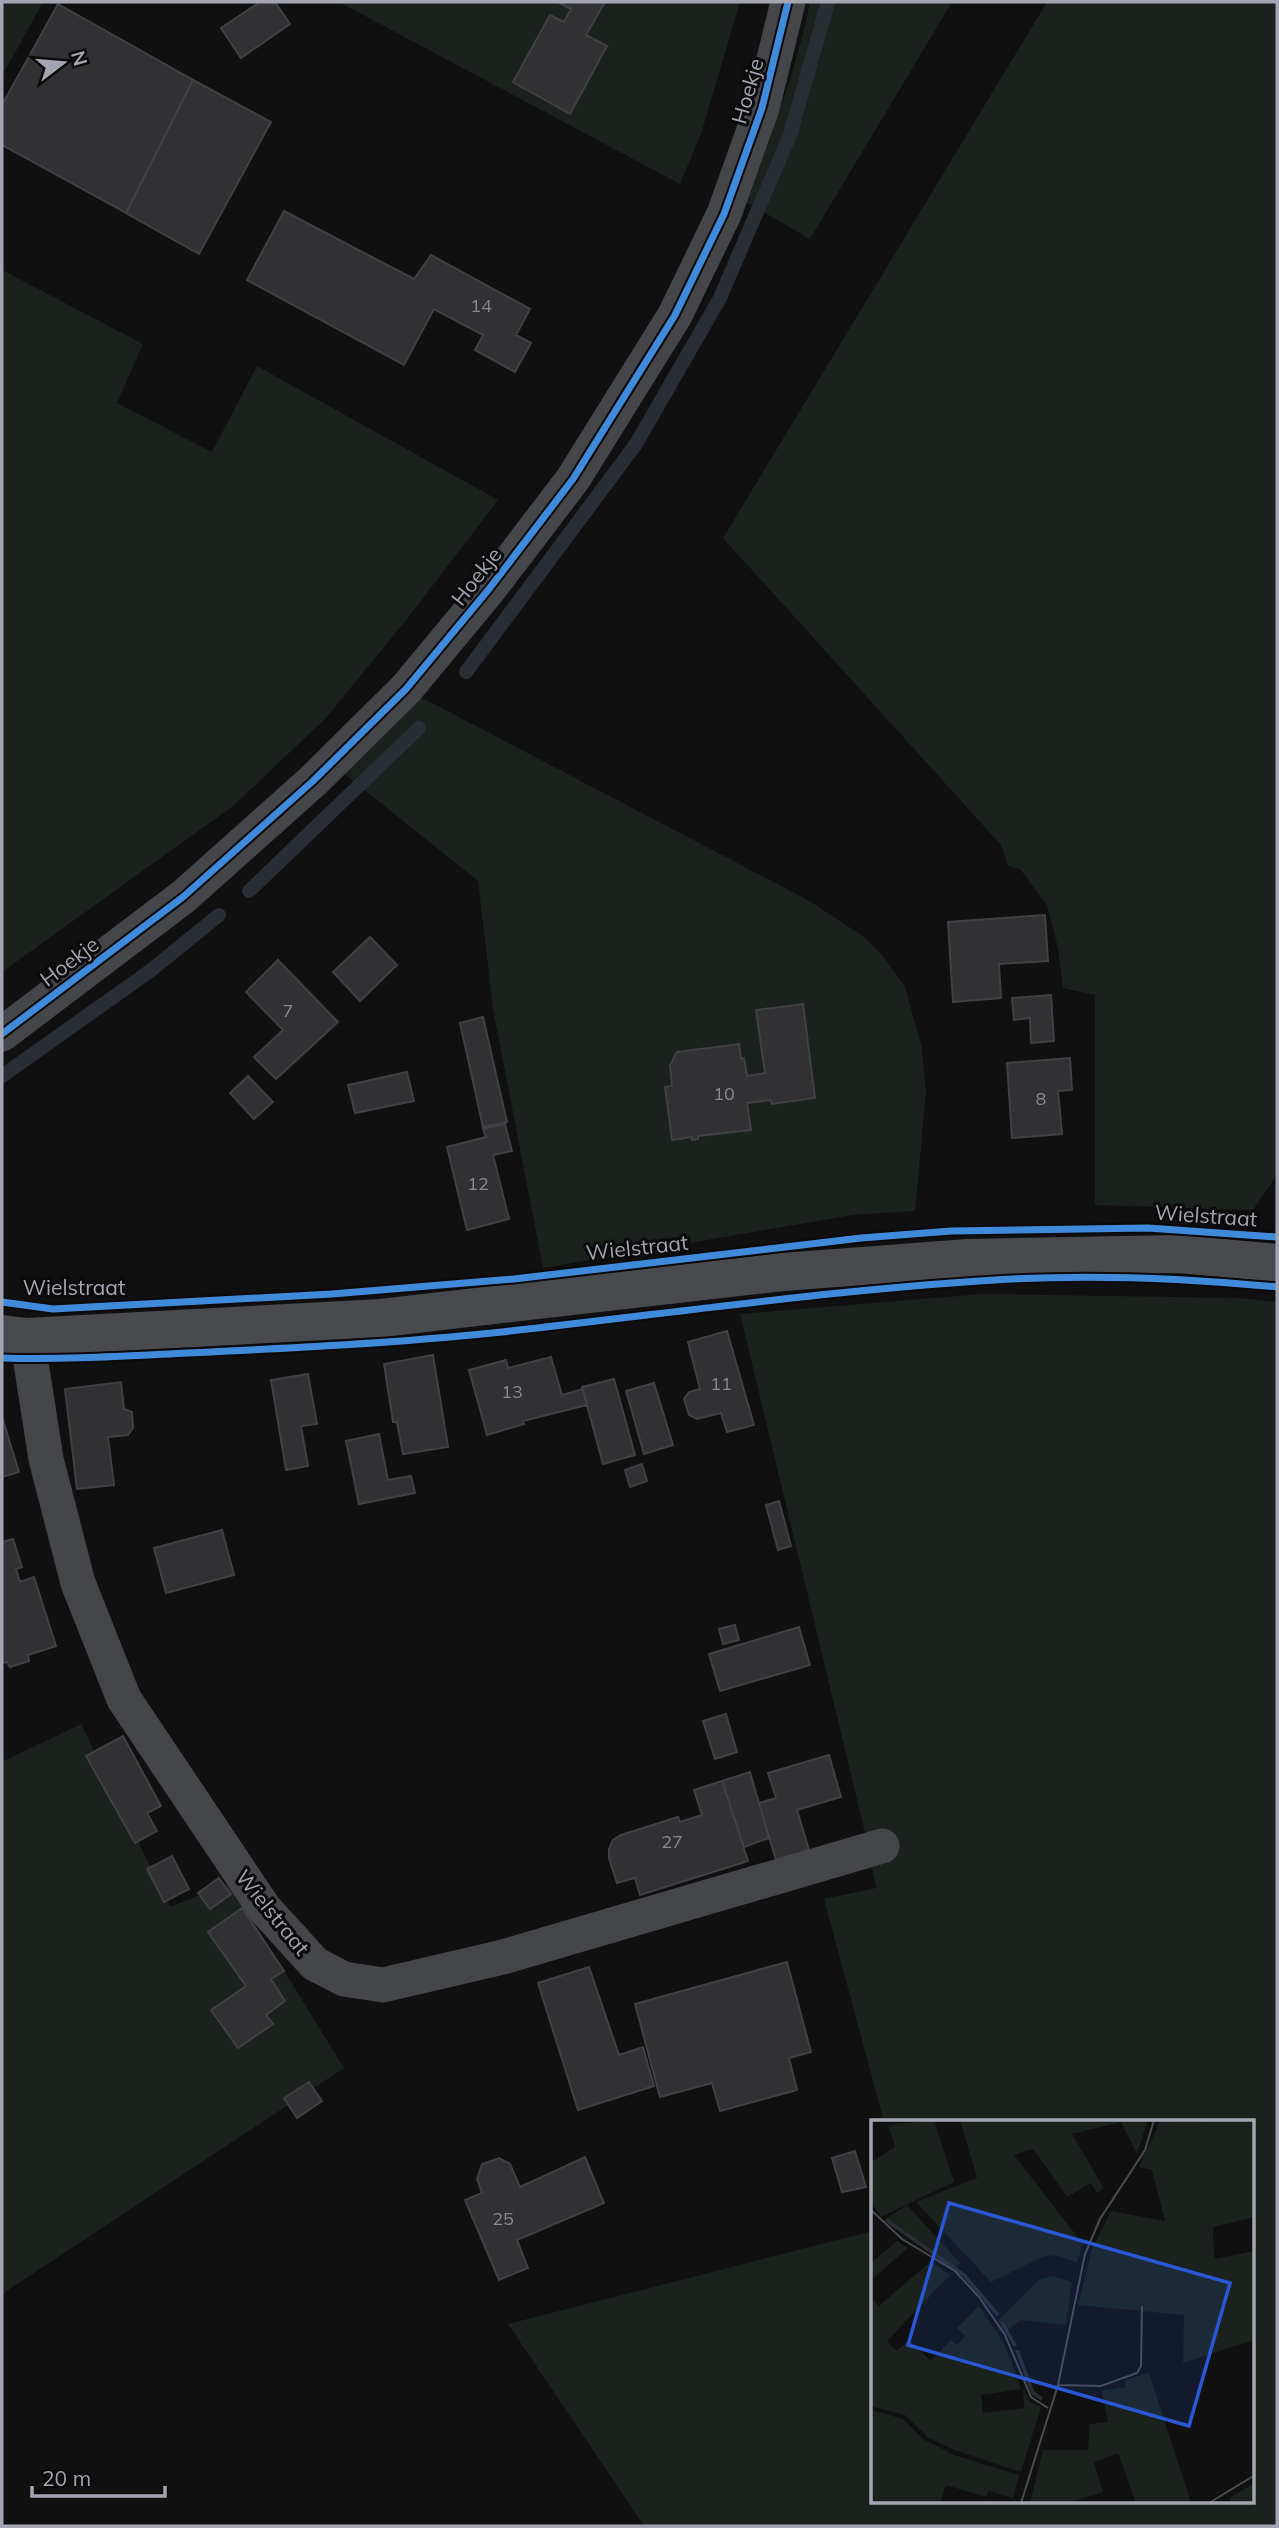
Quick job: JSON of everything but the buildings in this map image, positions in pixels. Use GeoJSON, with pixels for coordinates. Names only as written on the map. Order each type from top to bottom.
{"type":"FeatureCollection","features":[{"type":"Feature","properties":{"kind":"street","name":"Hoekje"},"geometry":{"type":"LineString","coordinates":[[2,1034],[183,897],[313,781],[406,689],[489,589],[573,479],[675,315],[724,214],[758,121],[788,2]]}},
{"type":"Feature","properties":{"kind":"street","name":"Wielstraat"},"geometry":{"type":"LineString","coordinates":[[882,1846],[503,1957],[383,1985],[344,1979],[315,1964],[264,1908],[124,1699],[75,1571],[15,1335],[381,1318],[783,1272],[968,1258],[1179,1254],[1277,1263]]}},
{"type":"Feature","properties":{"kind":"shaded area"},"geometry":{"type":"Polygon","coordinates":[[[2,2],[43,2],[2,76],[2,2]]]}},
{"type":"Feature","properties":{"kind":"shaded area"},"geometry":{"type":"Polygon","coordinates":[[[339,2],[740,2],[701,134],[680,184],[339,2]]]}},
{"type":"Feature","properties":{"kind":"shaded area"},"geometry":{"type":"Polygon","coordinates":[[[810,2],[952,2],[810,239],[746,202],[790,78],[810,2]]]}},
{"type":"Feature","properties":{"kind":"shaded area"},"geometry":{"type":"Polygon","coordinates":[[[1047,2],[1277,2],[1277,1175],[1253,1210],[1095,1205],[1095,995],[1063,988],[1058,948],[1047,905],[1020,869],[1008,866],[1001,845],[723,538],[1047,2]]]}},
{"type":"Feature","properties":{"kind":"shaded area"},"geometry":{"type":"Polygon","coordinates":[[[2,270],[143,344],[117,403],[212,452],[257,366],[498,500],[411,614],[325,719],[233,806],[2,972],[2,270]]]}},
{"type":"Feature","properties":{"kind":"shaded area"},"geometry":{"type":"Polygon","coordinates":[[[415,694],[808,900],[864,937],[882,955],[905,987],[922,1048],[926,1092],[915,1211],[853,1215],[543,1268],[493,1009],[478,881],[341,771],[415,694]]]}},
{"type":"Feature","properties":{"kind":"shaded area"},"geometry":{"type":"Polygon","coordinates":[[[983,1294],[1239,1298],[1277,1302],[1277,2526],[644,2526],[508,2324],[871,2232],[871,2504],[1254,2504],[1254,2120],[883,2120],[824,1899],[876,1888],[868,1845],[740,1314],[983,1294]]]}},
{"type":"Feature","properties":{"kind":"shaded area"},"geometry":{"type":"Polygon","coordinates":[[[81,1724],[170,1907],[230,1883],[344,2068],[2,2294],[2,1762],[81,1724]]]}},
{"type":"Feature","properties":{"kind":"waterway"},"geometry":{"type":"LineString","coordinates":[[466,672],[636,444],[720,298],[790,135],[828,2]]}},
{"type":"Feature","properties":{"kind":"waterway"},"geometry":{"type":"LineString","coordinates":[[249,891],[419,728]]}},
{"type":"Feature","properties":{"kind":"waterway"},"geometry":{"type":"LineString","coordinates":[[2,1076],[150,971],[219,915]]}},
{"type":"Feature","properties":{"kind":"cycle path"},"geometry":{"type":"LineString","coordinates":[[2,1034],[183,897],[313,781],[406,689],[489,589],[573,479],[675,315],[724,214],[762,108],[788,2]]}},
{"type":"Feature","properties":{"kind":"cycle path"},"geometry":{"type":"LineString","coordinates":[[2,1302],[53,1309],[332,1294],[514,1279],[861,1238],[951,1231],[1148,1228],[1277,1237]]}},
{"type":"Feature","properties":{"kind":"cycle path"},"geometry":{"type":"LineString","coordinates":[[2,1358],[118,1356],[424,1339],[810,1296],[995,1280],[1136,1278],[1277,1287]]}}]}
